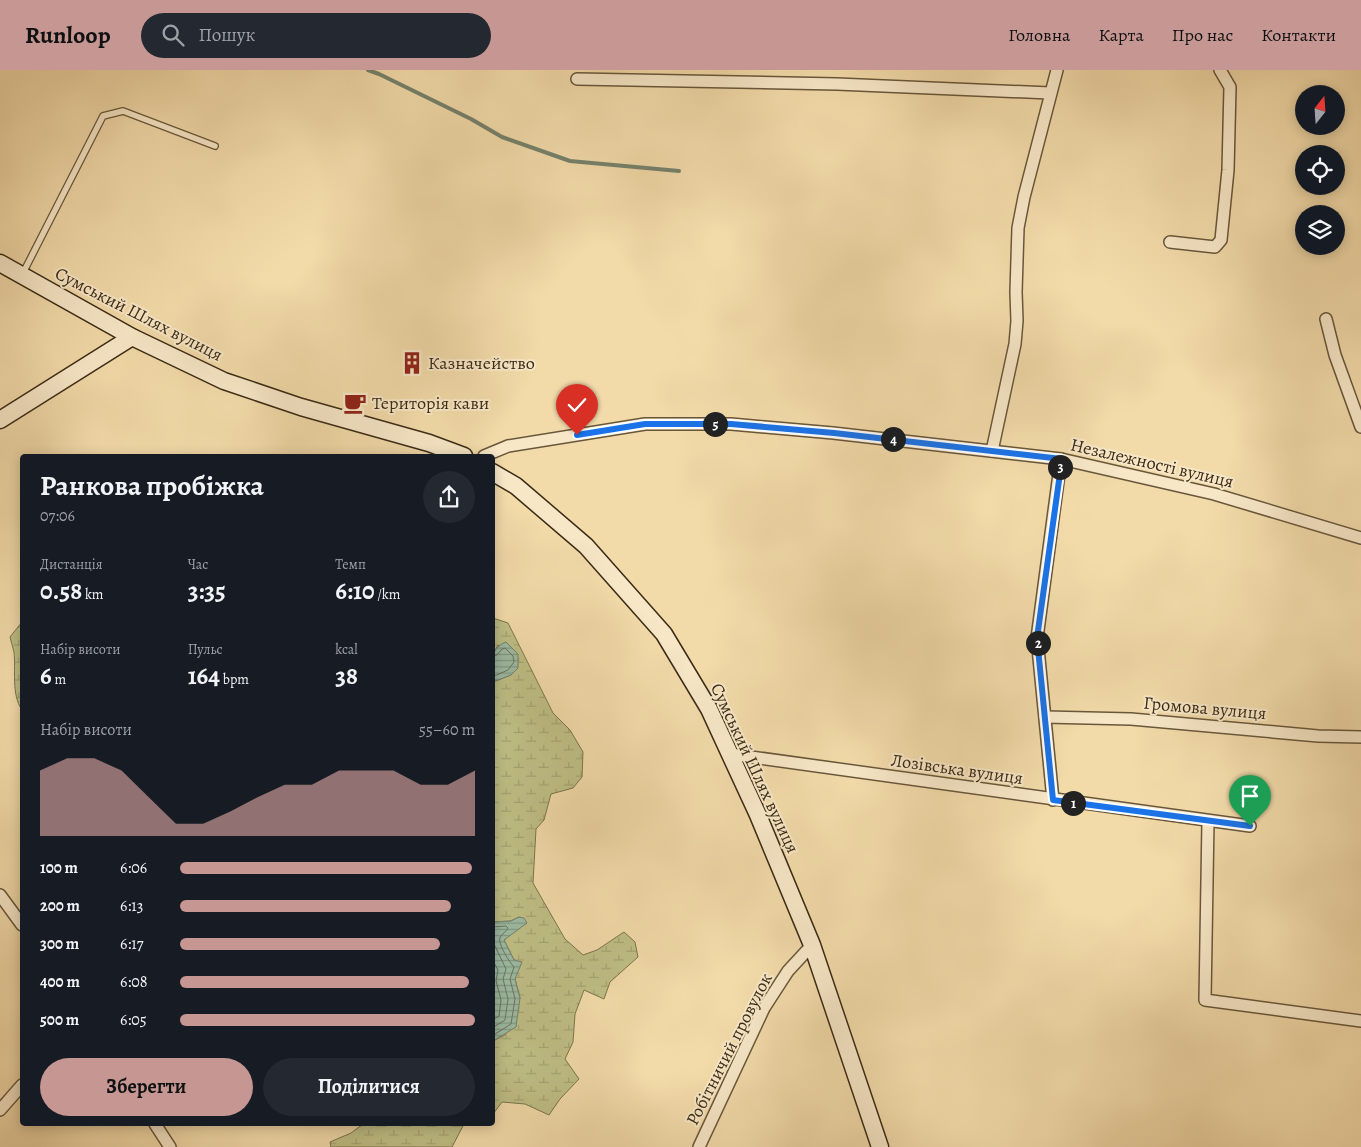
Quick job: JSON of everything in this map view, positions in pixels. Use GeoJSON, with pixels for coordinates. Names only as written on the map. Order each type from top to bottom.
{"type":"FeatureCollection","features":[{"type":"Feature","properties":{"kind":"main road","name":"Сумський Шлях вулиця"},"geometry":{"type":"LineString","coordinates":[[0,263],[132,337],[224,380],[302,407],[429,443],[459,454]]}},
{"type":"Feature","properties":{"kind":"main road"},"geometry":{"type":"LineString","coordinates":[[0,420],[132,337]]}},
{"type":"Feature","properties":{"kind":"main road","name":"Сумський Шлях вулиця"},"geometry":{"type":"LineString","coordinates":[[495,474],[516,486],[586,546],[664,634],[709,709],[758,815],[812,945],[880,1147]]}},
{"type":"Feature","properties":{"kind":"street"},"geometry":{"type":"LineString","coordinates":[[992,451],[1016,344],[1018,228],[1057,70]]}},
{"type":"Feature","properties":{"kind":"street"},"geometry":{"type":"LineString","coordinates":[[1170,242],[1215,247],[1221,240],[1228,170],[1230,87],[1220,70]]}},
{"type":"Feature","properties":{"kind":"street"},"geometry":{"type":"LineString","coordinates":[[577,79],[837,84],[1050,93]]}},
{"type":"Feature","properties":{"kind":"street"},"geometry":{"type":"LineString","coordinates":[[1326,319],[1335,355],[1361,427]]}},
{"type":"Feature","properties":{"kind":"street","name":"Незалежності вулиця"},"geometry":{"type":"LineString","coordinates":[[489,454],[508,446],[645,424],[731,424],[834,433],[1062,459],[1214,494],[1361,538]]}},
{"type":"Feature","properties":{"kind":"street"},"geometry":{"type":"LineString","coordinates":[[1053,800],[1037,638],[1062,459]]}},
{"type":"Feature","properties":{"kind":"street","name":"Громова вулиця"},"geometry":{"type":"LineString","coordinates":[[1045,717],[1131,719],[1223,728],[1361,737]]}},
{"type":"Feature","properties":{"kind":"street","name":"Лозівська вулиця"},"geometry":{"type":"LineString","coordinates":[[730,754],[1250,826]]}},
{"type":"Feature","properties":{"kind":"street"},"geometry":{"type":"LineString","coordinates":[[1208,821],[1205,1000],[1361,1022]]}},
{"type":"Feature","properties":{"kind":"street"},"geometry":{"type":"LineString","coordinates":[[0,895],[20,922]]}},
{"type":"Feature","properties":{"kind":"street","name":"Робітничий провулок"},"geometry":{"type":"LineString","coordinates":[[699,1147],[764,1008],[788,971],[812,945]]}},
{"type":"Feature","properties":{"kind":"street"},"geometry":{"type":"LineString","coordinates":[[0,1110],[20,1087]]}},
{"type":"Feature","properties":{"kind":"street"},"geometry":{"type":"LineString","coordinates":[[156,1126],[170,1147]]}},
{"type":"Feature","properties":{"kind":"lane"},"geometry":{"type":"LineString","coordinates":[[22,275],[103,116],[123,111],[215,146]]}},
{"type":"Feature","properties":{"kind":"green space"},"geometry":{"type":"Polygon","coordinates":[[[495,619],[508,623],[553,713],[570,730],[583,752],[582,777],[573,788],[551,794],[544,820],[536,829],[533,883],[565,939],[583,955],[597,950],[624,932],[635,942],[638,957],[610,982],[604,999],[584,990],[575,1014],[573,1042],[565,1059],[579,1079],[560,1099],[549,1115],[525,1104],[502,1102],[495,1111],[495,1040],[505,1035],[520,998],[515,979],[514,960],[504,940],[517,929],[519,917],[511,921],[495,922],[495,681],[511,675],[498,645],[495,650],[495,619]]]}},
{"type":"Feature","properties":{"kind":"green space"},"geometry":{"type":"Polygon","coordinates":[[[20,624],[20,706],[16,697],[14,652],[10,637],[20,624]]]}},
{"type":"Feature","properties":{"kind":"green space"},"geometry":{"type":"Polygon","coordinates":[[[360,1126],[463,1126],[452,1147],[331,1147],[330,1142],[351,1133],[360,1126]]]}},
{"type":"Feature","properties":{"kind":"water"},"geometry":{"type":"Polygon","coordinates":[[[506,642],[518,654],[518,668],[511,675],[495,681],[495,651],[506,642]]]}},
{"type":"Feature","properties":{"kind":"water"},"geometry":{"type":"Polygon","coordinates":[[[519,917],[524,918],[527,923],[504,940],[514,960],[522,962],[515,979],[520,998],[516,1027],[495,1040],[495,922],[511,921],[519,917]]]}},
{"type":"Feature","properties":{"kind":"waterway"},"geometry":{"type":"LineString","coordinates":[[368,70],[471,119],[502,137],[570,161],[679,171]]}},
{"type":"Feature","properties":{"kind":"place","name":"Казначейство"},"geometry":{"type":"Point","coordinates":[412,363]}},
{"type":"Feature","properties":{"kind":"place","name":"Територія кави"},"geometry":{"type":"Point","coordinates":[355,403]}},
{"type":"Feature","properties":{"kind":"route"},"geometry":{"type":"LineString","coordinates":[[577,435],[645,424],[731,424],[834,433],[1062,459],[1037,638],[1053,800],[1250,826]]}}]}
